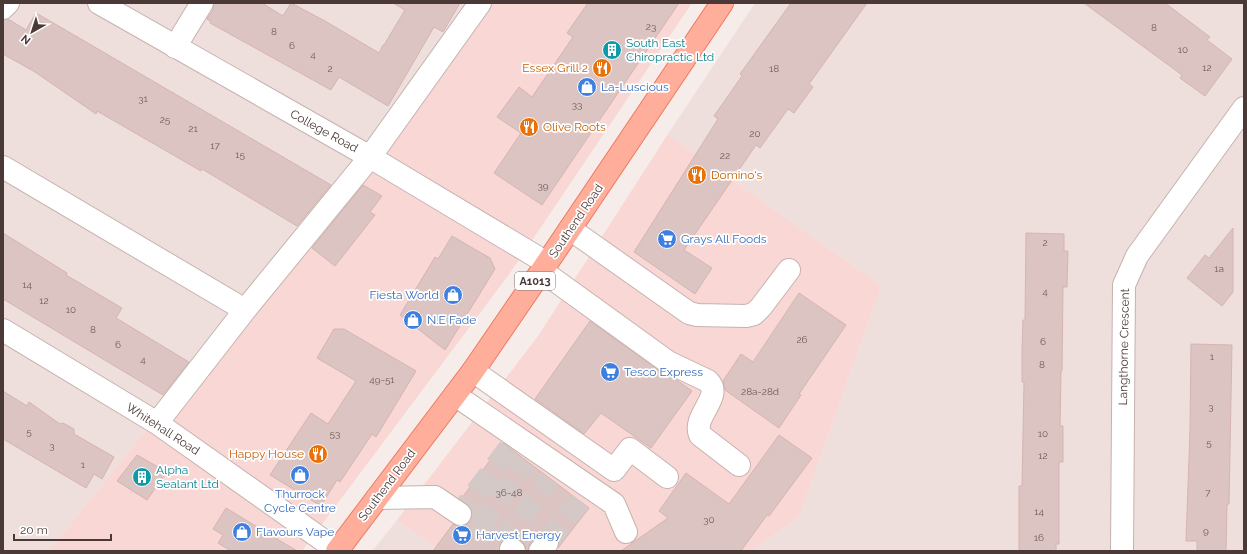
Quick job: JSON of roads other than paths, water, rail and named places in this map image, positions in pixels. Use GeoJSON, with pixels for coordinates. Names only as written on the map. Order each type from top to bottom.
{"type":"FeatureCollection","features":[{"type":"Feature","properties":{"kind":"main road","name":"Southend Road"},"geometry":{"type":"LineString","coordinates":[[337,550],[473,371],[545,267],[722,3]]}},
{"type":"Feature","properties":{"kind":"street"},"geometry":{"type":"LineString","coordinates":[[3,8],[8,3]]}},
{"type":"Feature","properties":{"kind":"street","name":"College Road"},"geometry":{"type":"LineString","coordinates":[[99,3],[370,157],[545,267],[668,362],[708,381],[712,385],[712,397],[698,424],[698,430],[700,435],[738,465]]}},
{"type":"Feature","properties":{"kind":"street"},"geometry":{"type":"LineString","coordinates":[[175,47],[202,3]]}},
{"type":"Feature","properties":{"kind":"street"},"geometry":{"type":"LineString","coordinates":[[157,423],[245,310],[370,157],[480,3]]}},
{"type":"Feature","properties":{"kind":"street","name":"Langthorne Crescent"},"geometry":{"type":"LineString","coordinates":[[1122,551],[1124,285],[1136,256],[1244,108]]}},
{"type":"Feature","properties":{"kind":"street"},"geometry":{"type":"LineString","coordinates":[[3,167],[245,310]]}},
{"type":"Feature","properties":{"kind":"street"},"geometry":{"type":"LineString","coordinates":[[570,229],[689,313],[697,315],[746,316],[754,314],[789,270]]}},
{"type":"Feature","properties":{"kind":"street","name":"Whitehall Road"},"geometry":{"type":"LineString","coordinates":[[3,330],[157,423],[337,550]]}},
{"type":"Feature","properties":{"kind":"street"},"geometry":{"type":"LineString","coordinates":[[473,371],[614,470],[630,450],[667,477]]}},
{"type":"Feature","properties":{"kind":"street"},"geometry":{"type":"LineString","coordinates":[[455,395],[531,456],[583,493],[614,504],[626,532]]}},
{"type":"Feature","properties":{"kind":"street"},"geometry":{"type":"LineString","coordinates":[[377,498],[435,497],[460,514]]}},
{"type":"Feature","properties":{"kind":"tunnel"},"geometry":{"type":"LineString","coordinates":[[509,448],[460,514],[502,543],[550,479]]}},
{"type":"Feature","properties":{"kind":"tunnel"},"geometry":{"type":"LineString","coordinates":[[479,526],[527,462]]}},
{"type":"Feature","properties":{"kind":"tunnel"},"geometry":{"type":"LineString","coordinates":[[547,543],[580,501]]}},
{"type":"Feature","properties":{"kind":"place","name":"South East Chiropractic Ltd"},"geometry":{"type":"Point","coordinates":[612,50]}},
{"type":"Feature","properties":{"kind":"place","name":"Essex Grill 2"},"geometry":{"type":"Point","coordinates":[602,68]}},
{"type":"Feature","properties":{"kind":"place","name":"La-Luscious"},"geometry":{"type":"Point","coordinates":[587,87]}},
{"type":"Feature","properties":{"kind":"place","name":"Olive Roots"},"geometry":{"type":"Point","coordinates":[529,127]}},
{"type":"Feature","properties":{"kind":"place","name":"Domino's"},"geometry":{"type":"Point","coordinates":[697,175]}},
{"type":"Feature","properties":{"kind":"place","name":"Grays All Foods"},"geometry":{"type":"Point","coordinates":[667,239]}},
{"type":"Feature","properties":{"kind":"place","name":"Fiesta World"},"geometry":{"type":"Point","coordinates":[453,295]}},
{"type":"Feature","properties":{"kind":"place","name":"N.E Fade"},"geometry":{"type":"Point","coordinates":[413,320]}},
{"type":"Feature","properties":{"kind":"place","name":"Tesco Express"},"geometry":{"type":"Point","coordinates":[610,372]}},
{"type":"Feature","properties":{"kind":"place","name":"Happy House"},"geometry":{"type":"Point","coordinates":[318,454]}},
{"type":"Feature","properties":{"kind":"place","name":"Thurrock Cycle Centre"},"geometry":{"type":"Point","coordinates":[300,475]}},
{"type":"Feature","properties":{"kind":"place","name":"Alpha Sealant Ltd"},"geometry":{"type":"Point","coordinates":[142,477]}},
{"type":"Feature","properties":{"kind":"place","name":"Flavours Vape"},"geometry":{"type":"Point","coordinates":[242,532]}},
{"type":"Feature","properties":{"kind":"place","name":"Harvest Energy"},"geometry":{"type":"Point","coordinates":[462,535]}}]}
